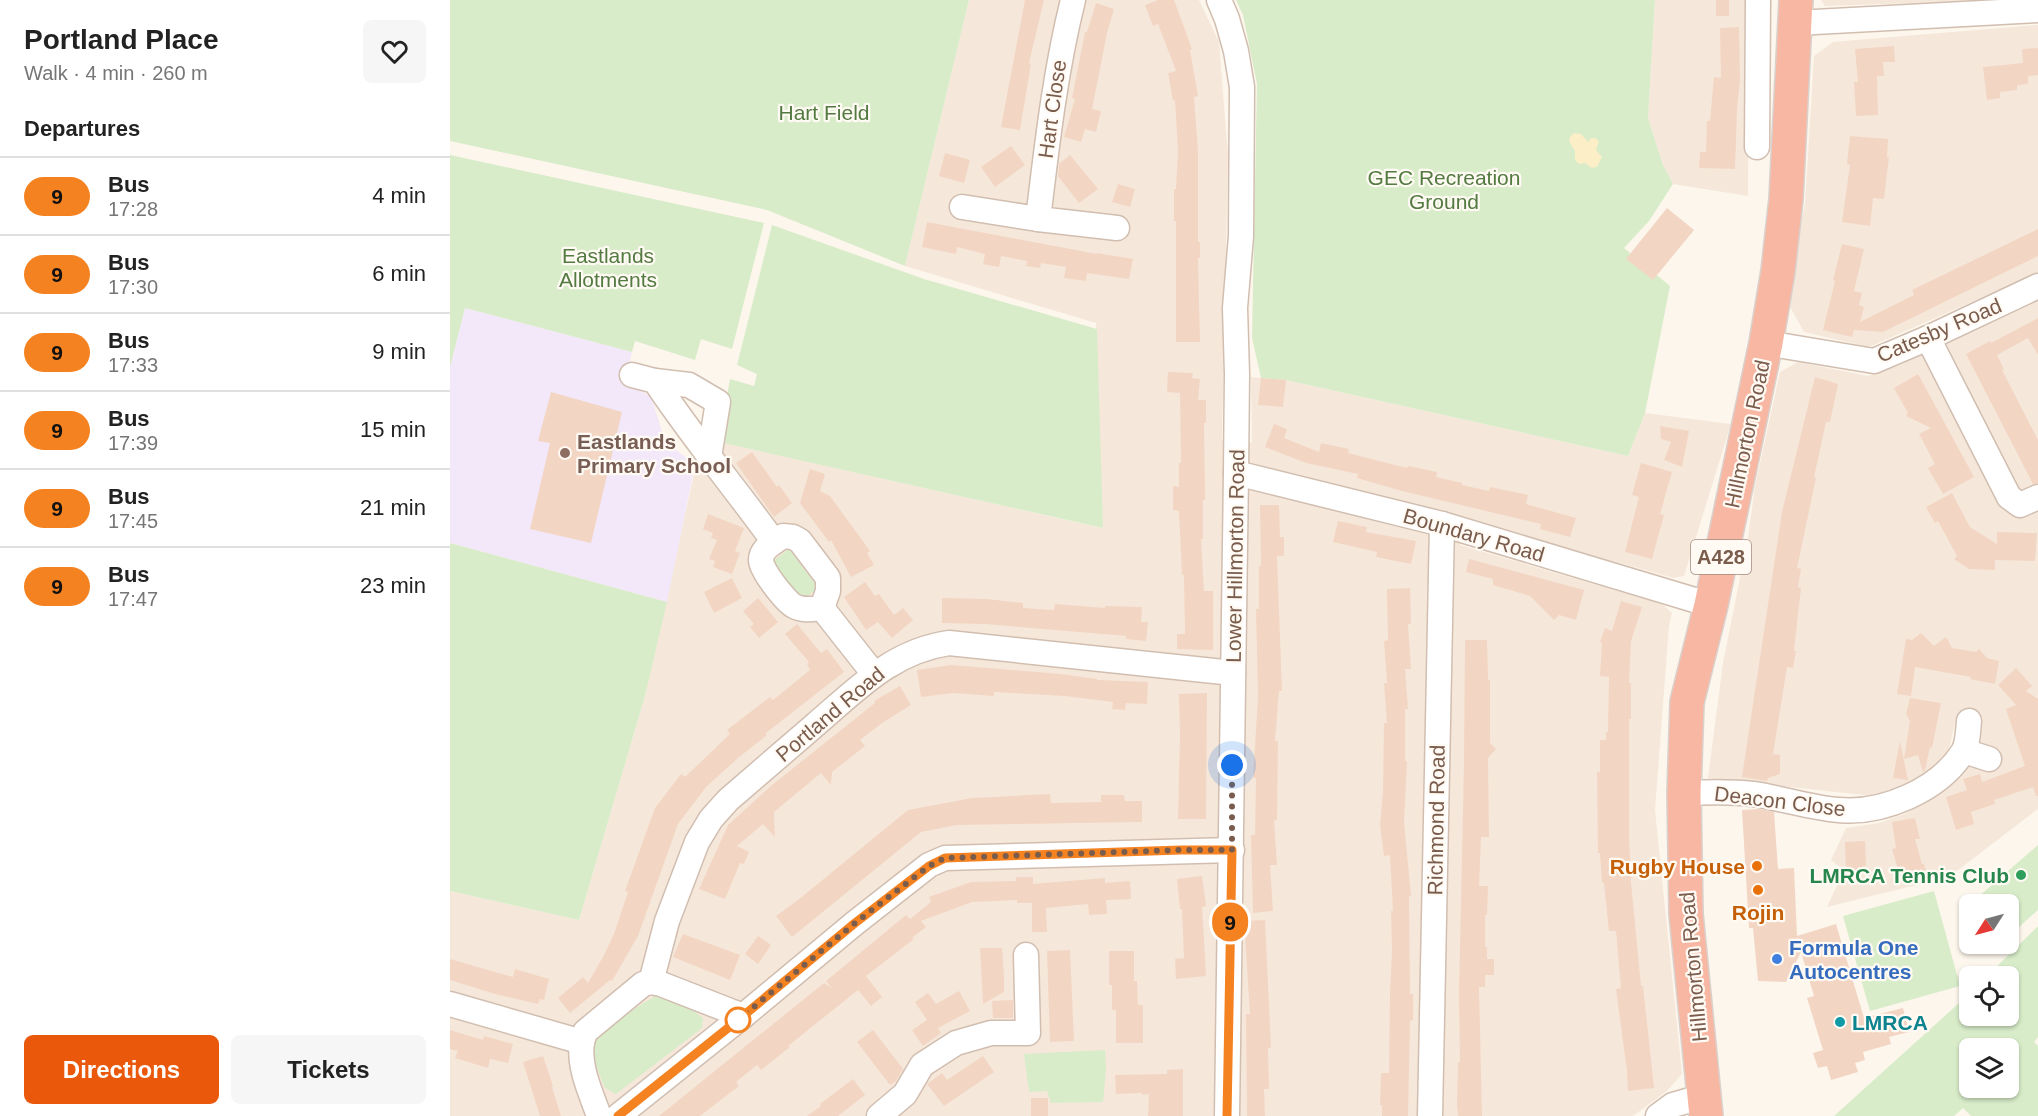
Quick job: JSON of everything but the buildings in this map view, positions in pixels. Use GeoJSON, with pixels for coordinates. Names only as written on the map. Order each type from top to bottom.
{"type":"FeatureCollection","features":[{"type":"Feature","properties":{"kind":"highway","name":"Hillmorton Road"},"geometry":{"type":"LineString","coordinates":[[1705,1106],[1686,914],[1684,792],[1686,702],[1711,605],[1766,342],[1778,272],[1786,199],[1796,12]]}},
{"type":"Feature","properties":{"kind":"street","name":"Hart Close"},"geometry":{"type":"LineString","coordinates":[[1038,219],[1055,84],[1073,0]]}},
{"type":"Feature","properties":{"kind":"street","name":"Lower Hillmorton Road"},"geometry":{"type":"LineString","coordinates":[[1219,0],[1236,51],[1242,87],[1241,236],[1234,308],[1237,374],[1227,1116]]}},
{"type":"Feature","properties":{"kind":"street"},"geometry":{"type":"LineString","coordinates":[[1757,147],[1758,0]]}},
{"type":"Feature","properties":{"kind":"street"},"geometry":{"type":"LineString","coordinates":[[1796,12],[2038,10]]}},
{"type":"Feature","properties":{"kind":"street"},"geometry":{"type":"LineString","coordinates":[[962,207],[1117,228]]}},
{"type":"Feature","properties":{"kind":"street","name":"Catesby Road"},"geometry":{"type":"LineString","coordinates":[[1766,342],[1874,361],[2038,286]]}},
{"type":"Feature","properties":{"kind":"street"},"geometry":{"type":"LineString","coordinates":[[1928,338],[2009,497],[2020,505],[2038,497]]}},
{"type":"Feature","properties":{"kind":"street"},"geometry":{"type":"LineString","coordinates":[[709,457],[718,402],[690,385],[644,378],[735,489],[774,542]]}},
{"type":"Feature","properties":{"kind":"street","name":"Boundary Road"},"geometry":{"type":"LineString","coordinates":[[1236,473],[1442,524],[1711,605]]}},
{"type":"Feature","properties":{"kind":"street","name":"Richmond Road"},"geometry":{"type":"LineString","coordinates":[[1430,1116],[1442,524]]}},
{"type":"Feature","properties":{"kind":"street"},"geometry":{"type":"LineString","coordinates":[[783,536],[793,537],[800,541],[828,578],[828,591],[822,608],[806,610],[792,606],[762,567],[760,559],[765,549],[783,536]]}},
{"type":"Feature","properties":{"kind":"street"},"geometry":{"type":"LineString","coordinates":[[822,608],[874,674]]}},
{"type":"Feature","properties":{"kind":"street","name":"Portland Road"},"geometry":{"type":"LineString","coordinates":[[651,982],[667,921],[697,842],[711,819],[728,800],[874,674],[904,656],[929,646],[949,643],[1233,673]]}},
{"type":"Feature","properties":{"kind":"street"},"geometry":{"type":"LineString","coordinates":[[1969,721],[1964,751],[1989,759]]}},
{"type":"Feature","properties":{"kind":"street","name":"Deacon Close"},"geometry":{"type":"LineString","coordinates":[[1684,792],[1753,794],[1840,810],[1863,810],[1912,796],[1943,775],[1964,751]]}},
{"type":"Feature","properties":{"kind":"street"},"geometry":{"type":"LineString","coordinates":[[618,1116],[864,916],[929,866],[945,858],[1232,850]]}},
{"type":"Feature","properties":{"kind":"street"},"geometry":{"type":"LineString","coordinates":[[879,1116],[905,1094],[922,1065],[956,1042],[992,1033],[1028,1033],[1026,955]]}},
{"type":"Feature","properties":{"kind":"street"},"geometry":{"type":"LineString","coordinates":[[599,1116],[580,1053],[585,1032],[643,984],[651,982],[661,984],[743,1016]]}},
{"type":"Feature","properties":{"kind":"street"},"geometry":{"type":"LineString","coordinates":[[450,1004],[582,1042]]}},
{"type":"Feature","properties":{"kind":"street"},"geometry":{"type":"LineString","coordinates":[[1658,1116],[1673,1105],[1705,1106]]}},
{"type":"Feature","properties":{"kind":"shaded area"},"geometry":{"type":"Polygon","coordinates":[[[969,0],[1199,0],[1219,42],[1228,156],[1222,440],[1252,443],[1251,377],[1286,380],[1628,456],[1645,413],[1731,424],[1684,576],[1674,578],[1467,520],[1460,545],[1662,604],[1672,613],[1669,626],[1655,810],[1682,1074],[1667,1091],[1633,1116],[450,1116],[450,891],[579,920],[645,696],[702,438],[1102,528],[1096,323],[905,266],[969,0]]]}},
{"type":"Feature","properties":{"kind":"shaded area"},"geometry":{"type":"Polygon","coordinates":[[[1655,0],[1749,0],[1748,196],[1673,184],[1663,165],[1648,118],[1655,0]]]}},
{"type":"Feature","properties":{"kind":"shaded area"},"geometry":{"type":"Polygon","coordinates":[[[1821,0],[1998,0],[1825,6],[1821,0]]]}},
{"type":"Feature","properties":{"kind":"shaded area"},"geometry":{"type":"Polygon","coordinates":[[[2038,25],[2038,273],[1869,347],[1804,332],[1789,305],[1789,279],[1805,204],[1814,56],[1833,42],[2038,25]]]}},
{"type":"Feature","properties":{"kind":"shaded area"},"geometry":{"type":"Polygon","coordinates":[[[2038,298],[2038,809],[1949,877],[1827,907],[1844,870],[1831,860],[1846,828],[1879,823],[1904,814],[1932,798],[1967,766],[1976,764],[1983,745],[1979,738],[1980,717],[1957,714],[1948,754],[1928,776],[1898,790],[1873,796],[1708,778],[1723,663],[1748,538],[1755,486],[1780,372],[1798,362],[1868,376],[1900,365],[2038,298]]]}},
{"type":"Feature","properties":{"kind":"shaded area","name":"Eastlands Primary School"},"geometry":{"type":"Polygon","coordinates":[[[465,308],[632,352],[625,384],[651,396],[665,441],[695,465],[667,602],[450,543],[450,367],[465,308]]]}},
{"type":"Feature","properties":{"kind":"green space","name":"Hart Field"},"geometry":{"type":"Polygon","coordinates":[[[450,0],[969,0],[905,266],[767,210],[450,141],[450,0]]]}},
{"type":"Feature","properties":{"kind":"green space","name":"GEC Recreation Ground"},"geometry":{"type":"Polygon","coordinates":[[[1236,0],[1655,0],[1648,118],[1663,165],[1673,184],[1649,221],[1624,248],[1670,286],[1645,413],[1628,456],[1286,380],[1261,378],[1252,338],[1257,84],[1243,15],[1236,0]]]}},
{"type":"Feature","properties":{"kind":"green space","name":"Eastlands Allotments"},"geometry":{"type":"Polygon","coordinates":[[[450,155],[764,223],[732,349],[701,339],[695,360],[635,341],[632,352],[465,308],[450,367],[450,155]]]}},
{"type":"Feature","properties":{"kind":"green space"},"geometry":{"type":"Polygon","coordinates":[[[772,225],[924,279],[1097,329],[1103,528],[719,442],[730,379],[754,386],[757,374],[737,365],[772,225]]]}},
{"type":"Feature","properties":{"kind":"green space"},"geometry":{"type":"Polygon","coordinates":[[[450,543],[667,602],[645,696],[579,920],[450,891],[450,543]]]}},
{"type":"Feature","properties":{"kind":"green space"},"geometry":{"type":"Polygon","coordinates":[[[789,549],[818,588],[801,601],[772,562],[789,549]]]}},
{"type":"Feature","properties":{"kind":"green space","name":"LMRCA Tennis Club"},"geometry":{"type":"Polygon","coordinates":[[[2038,845],[2038,910],[2019,927],[2019,894],[1982,894],[2038,845]]]}},
{"type":"Feature","properties":{"kind":"green space"},"geometry":{"type":"Polygon","coordinates":[[[1934,891],[1959,986],[1870,1011],[1843,916],[1934,891]]]}},
{"type":"Feature","properties":{"kind":"green space"},"geometry":{"type":"Polygon","coordinates":[[[2038,926],[2038,1037],[2034,1042],[2038,1046],[2038,1116],[1971,1116],[1963,1108],[1954,1116],[1834,1116],[1959,1003],[1959,1026],[2019,1026],[2019,966],[1997,966],[2009,954],[2019,954],[2019,945],[2038,926]]]}},
{"type":"Feature","properties":{"kind":"green space"},"geometry":{"type":"Polygon","coordinates":[[[657,995],[688,1007],[703,1018],[702,1028],[616,1094],[605,1088],[591,1053],[594,1040],[631,1011],[657,995]]]}},
{"type":"Feature","properties":{"kind":"green space"},"geometry":{"type":"Polygon","coordinates":[[[1105,1050],[1103,1102],[1051,1103],[1047,1091],[1029,1092],[1024,1054],[1105,1050]]]}},
{"type":"Feature","properties":{"kind":"sand"},"geometry":{"type":"Polygon","coordinates":[[[1574,133],[1581,134],[1588,142],[1591,138],[1599,141],[1596,150],[1602,157],[1597,167],[1592,168],[1585,163],[1579,164],[1575,160],[1575,151],[1569,138],[1574,133]]]}},
{"type":"Feature","properties":{"kind":"bus line","name":"9"},"geometry":{"type":"LineString","coordinates":[[618,1116],[855,923],[929,866],[945,858],[1232,850],[1227,1116]]}},
{"type":"Feature","properties":{"kind":"place","name":"Eastlands Primary School"},"geometry":{"type":"Point","coordinates":[565,453]}},
{"type":"Feature","properties":{"kind":"place","name":"Rugby House"},"geometry":{"type":"Point","coordinates":[1757,866]}},
{"type":"Feature","properties":{"kind":"place","name":"LMRCA Tennis Club"},"geometry":{"type":"Point","coordinates":[2021,875]}},
{"type":"Feature","properties":{"kind":"place","name":"Rojin"},"geometry":{"type":"Point","coordinates":[1758,890]}},
{"type":"Feature","properties":{"kind":"place","name":"Formula One Autocentres"},"geometry":{"type":"Point","coordinates":[1777,959]}},
{"type":"Feature","properties":{"kind":"place","name":"LMRCA"},"geometry":{"type":"Point","coordinates":[1840,1022]}},
{"type":"Feature","properties":{"kind":"route"},"geometry":{"type":"LineString","coordinates":[[738,1020],[855,923],[929,866],[945,858],[1232,850],[1232,765]]}}]}
